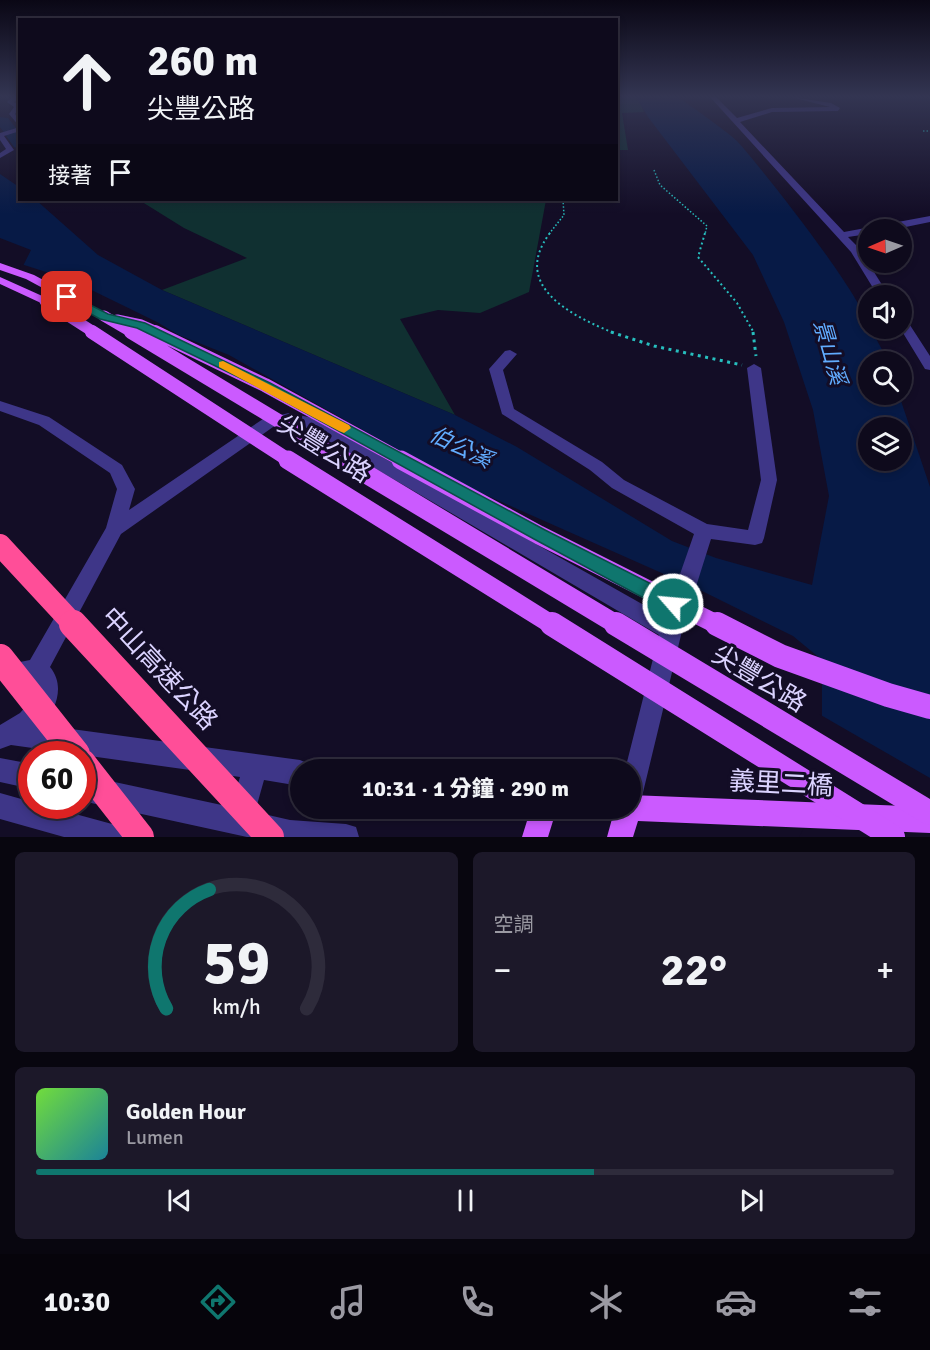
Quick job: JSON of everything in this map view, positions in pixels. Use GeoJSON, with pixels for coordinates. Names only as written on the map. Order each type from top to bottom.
{"type":"FeatureCollection","features":[{"type":"Feature","properties":{"kind":"highway","name":"中山高速公路"},"geometry":{"type":"LineString","coordinates":[[0,545],[270,837]]}},
{"type":"Feature","properties":{"kind":"highway"},"geometry":{"type":"LineString","coordinates":[[0,658],[66,741]]}},
{"type":"Feature","properties":{"kind":"highway"},"geometry":{"type":"LineString","coordinates":[[96,781],[140,837]]}},
{"type":"Feature","properties":{"kind":"main road","name":"尖豐公路"},"geometry":{"type":"LineString","coordinates":[[0,266],[30,277],[104,316],[930,813]]}},
{"type":"Feature","properties":{"kind":"main road","name":"尖豐公路"},"geometry":{"type":"LineString","coordinates":[[0,280],[45,301],[287,459],[893,837]]}},
{"type":"Feature","properties":{"kind":"main road"},"geometry":{"type":"LineString","coordinates":[[104,316],[141,325],[265,386],[550,540],[780,656],[888,695],[930,707]]}},
{"type":"Feature","properties":{"kind":"main road","name":"義里二橋"},"geometry":{"type":"LineString","coordinates":[[641,808],[930,820]]}},
{"type":"Feature","properties":{"kind":"main road"},"geometry":{"type":"LineString","coordinates":[[535,837],[541,819]]}},
{"type":"Feature","properties":{"kind":"main road"},"geometry":{"type":"LineString","coordinates":[[620,837],[626,819]]}},
{"type":"Feature","properties":{"kind":"street"},"geometry":{"type":"LineString","coordinates":[[0,156],[10,150],[1,136]]}},
{"type":"Feature","properties":{"kind":"street"},"geometry":{"type":"LineString","coordinates":[[749,136],[855,250],[877,285]]}},
{"type":"Feature","properties":{"kind":"street"},"geometry":{"type":"LineString","coordinates":[[912,223],[930,219]]}},
{"type":"Feature","properties":{"kind":"street"},"geometry":{"type":"LineString","coordinates":[[842,236],[858,233]]}},
{"type":"Feature","properties":{"kind":"street"},"geometry":{"type":"LineString","coordinates":[[912,338],[930,366]]}},
{"type":"Feature","properties":{"kind":"street"},"geometry":{"type":"LineString","coordinates":[[510,354],[496,369],[507,411],[596,466],[618,484],[701,539],[755,538],[769,480],[754,368]]}},
{"type":"Feature","properties":{"kind":"street"},"geometry":{"type":"LineString","coordinates":[[0,406],[44,421],[116,469],[126,489],[115,529],[36,671]]}},
{"type":"Feature","properties":{"kind":"street"},"geometry":{"type":"LineString","coordinates":[[115,529],[267,423],[289,418],[308,422],[671,632]]}},
{"type":"Feature","properties":{"kind":"street"},"geometry":{"type":"LineString","coordinates":[[640,759],[671,632],[701,539]]}},
{"type":"Feature","properties":{"kind":"street"},"geometry":{"type":"LineString","coordinates":[[0,680],[19,672],[36,671],[44,675],[48,683],[44,704],[36,715],[6,735]]}},
{"type":"Feature","properties":{"kind":"street"},"geometry":{"type":"LineString","coordinates":[[6,735],[290,772]]}},
{"type":"Feature","properties":{"kind":"street"},"geometry":{"type":"LineString","coordinates":[[239,822],[255,768]]}},
{"type":"Feature","properties":{"kind":"street"},"geometry":{"type":"LineString","coordinates":[[0,770],[18,774]]}},
{"type":"Feature","properties":{"kind":"street"},"geometry":{"type":"LineString","coordinates":[[96,791],[290,833],[346,837]]}},
{"type":"Feature","properties":{"kind":"street"},"geometry":{"type":"LineString","coordinates":[[0,806],[112,837]]}},
{"type":"Feature","properties":{"kind":"path"},"geometry":{"type":"LineString","coordinates":[[563,201],[564,215],[545,238],[535,261],[539,282],[553,300],[578,318],[600,328],[672,351],[754,368],[758,342],[746,314],[698,257],[707,226],[660,185],[654,170]]}},
{"type":"Feature","properties":{"kind":"green space"},"geometry":{"type":"Polygon","coordinates":[[[618,136],[626,136],[628,150],[618,150],[618,136]]]}},
{"type":"Feature","properties":{"kind":"green space"},"geometry":{"type":"Polygon","coordinates":[[[141,201],[546,201],[529,292],[480,313],[438,310],[400,319],[455,415],[162,290],[247,258],[184,228],[141,201]]]}},
{"type":"Feature","properties":{"kind":"water","name":"景山溪"},"geometry":{"type":"Polygon","coordinates":[[[663,136],[732,136],[737,141],[789,204],[851,291],[858,304],[858,339],[876,339],[883,351],[858,351],[858,405],[902,405],[906,417],[858,417],[858,471],[912,471],[912,434],[930,487],[930,837],[822,801],[822,660],[793,636],[700,590],[452,480],[229,355],[20,272],[31,250],[0,238],[0,174],[18,186],[18,201],[37,201],[98,255],[162,290],[455,415],[517,447],[672,541],[716,558],[812,585],[829,496],[813,410],[784,322],[753,255],[663,136]]]}},
{"type":"Feature","properties":{"kind":"pier"},"geometry":{"type":"Polygon","coordinates":[[[21,264],[71,280],[157,322],[197,346],[128,339],[40,300],[18,274],[21,264]]]}},
{"type":"Feature","properties":{"kind":"pier"},"geometry":{"type":"Polygon","coordinates":[[[819,714],[930,778],[930,837],[799,837],[819,800],[819,714]]]}},
{"type":"Feature","properties":{"kind":"waterway","name":"伯公溪"},"geometry":{"type":"LineString","coordinates":[[14,136],[18,141]]}},
{"type":"Feature","properties":{"kind":"slow traffic"},"geometry":{"type":"LineString","coordinates":[[223,365],[344,428]]}},
{"type":"Feature","properties":{"kind":"route"},"geometry":{"type":"LineString","coordinates":[[67,297],[104,316],[141,325],[265,386],[539,535],[673,604]]}}]}
